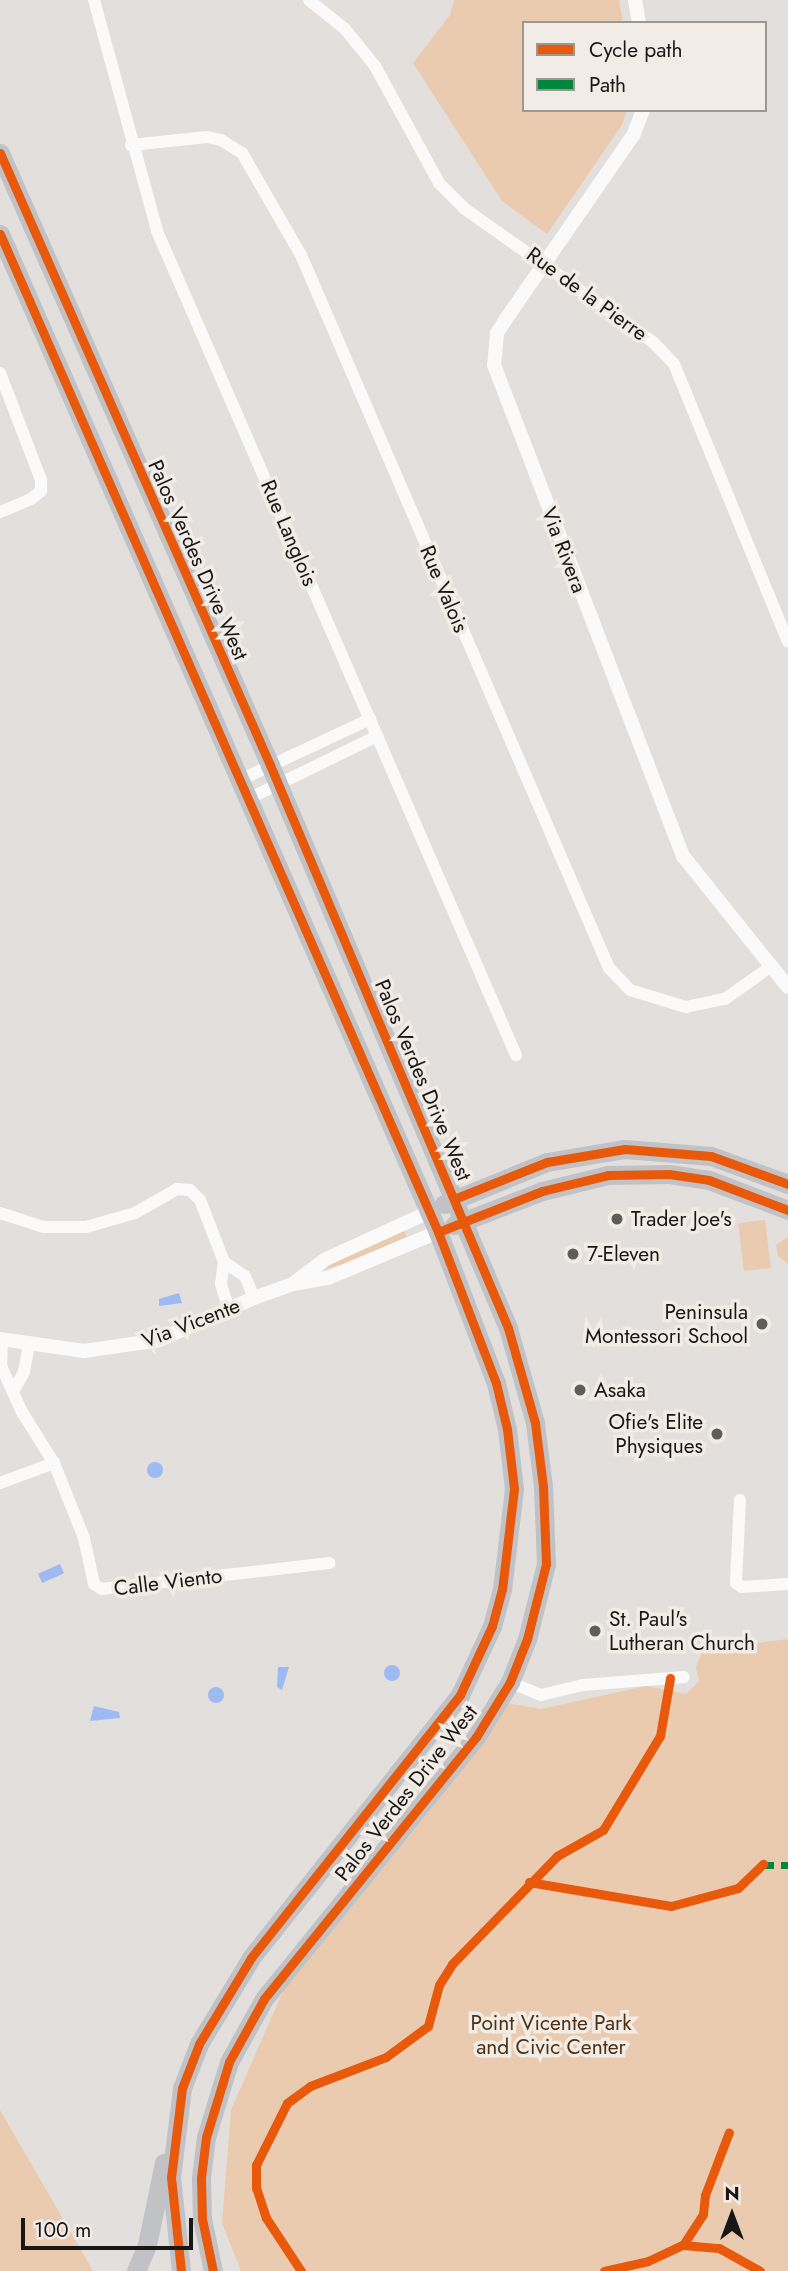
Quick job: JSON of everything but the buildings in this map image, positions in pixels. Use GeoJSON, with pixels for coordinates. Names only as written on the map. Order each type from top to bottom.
{"type":"FeatureCollection","features":[{"type":"Feature","properties":{"kind":"main road","name":"Palos Verdes Drive West"},"geometry":{"type":"LineString","coordinates":[[0,153],[274,774],[463,1220],[526,1382],[543,1486],[546,1564],[527,1639],[510,1682],[476,1737],[264,1999],[229,2062],[206,2137],[201,2178],[202,2219],[213,2271]]}},
{"type":"Feature","properties":{"kind":"main road","name":"Palos Verdes Drive West"},"geometry":{"type":"LineString","coordinates":[[0,234],[438,1233],[488,1358],[507,1429],[513,1524],[492,1626],[460,1695],[440,1726],[251,1958],[218,2007],[183,2088],[171,2177],[181,2271]]}},
{"type":"Feature","properties":{"kind":"main road"},"geometry":{"type":"LineString","coordinates":[[429,1212],[454,1199],[547,1162],[625,1149],[711,1156],[788,1184]]}},
{"type":"Feature","properties":{"kind":"main road"},"geometry":{"type":"LineString","coordinates":[[438,1233],[463,1220],[542,1191],[608,1175],[669,1174],[716,1182],[788,1210]]}},
{"type":"Feature","properties":{"kind":"main road"},"geometry":{"type":"LineString","coordinates":[[716,1182],[735,1175],[788,1194]]}},
{"type":"Feature","properties":{"kind":"main road"},"geometry":{"type":"LineString","coordinates":[[145,2271],[147,2245],[183,2088]]}},
{"type":"Feature","properties":{"kind":"main road"},"geometry":{"type":"LineString","coordinates":[[136,2271],[147,2245]]}},
{"type":"Feature","properties":{"kind":"street","name":"Rue Langlois"},"geometry":{"type":"LineString","coordinates":[[94,0],[131,145],[157,231],[516,1055]]}},
{"type":"Feature","properties":{"kind":"street","name":"Rue de la Pierre"},"geometry":{"type":"LineString","coordinates":[[309,0],[345,29],[375,66],[439,183],[465,209],[653,342],[674,364],[788,642]]}},
{"type":"Feature","properties":{"kind":"street"},"geometry":{"type":"LineString","coordinates":[[635,0],[639,21]]}},
{"type":"Feature","properties":{"kind":"street","name":"Via Rivera"},"geometry":{"type":"LineString","coordinates":[[642,112],[634,134],[497,334],[494,365],[683,856],[788,987]]}},
{"type":"Feature","properties":{"kind":"street","name":"Rue Valois"},"geometry":{"type":"LineString","coordinates":[[131,145],[221,139],[242,153],[255,175],[301,255],[609,968],[630,990],[686,1007],[725,999],[770,967]]}},
{"type":"Feature","properties":{"kind":"street"},"geometry":{"type":"LineString","coordinates":[[0,373],[39,471],[41,491],[0,512]]}},
{"type":"Feature","properties":{"kind":"street"},"geometry":{"type":"LineString","coordinates":[[248,799],[274,774],[370,719]]}},
{"type":"Feature","properties":{"kind":"street"},"geometry":{"type":"LineString","coordinates":[[240,780],[274,774],[377,736]]}},
{"type":"Feature","properties":{"kind":"street"},"geometry":{"type":"LineString","coordinates":[[0,1213],[44,1227],[86,1227],[135,1213],[177,1189],[190,1190],[200,1200],[224,1262],[221,1284],[229,1310]]}},
{"type":"Feature","properties":{"kind":"street","name":"Via Vicente"},"geometry":{"type":"LineString","coordinates":[[293,1283],[326,1259],[429,1212]]}},
{"type":"Feature","properties":{"kind":"street","name":"Via Vicente"},"geometry":{"type":"LineString","coordinates":[[1,1339],[84,1351],[125,1348],[159,1340],[293,1283],[328,1278],[438,1233]]}},
{"type":"Feature","properties":{"kind":"street"},"geometry":{"type":"LineString","coordinates":[[224,1262],[245,1276],[254,1298]]}},
{"type":"Feature","properties":{"kind":"street","name":"Calle Viento"},"geometry":{"type":"LineString","coordinates":[[1,1339],[1,1366],[22,1412],[54,1463],[84,1538],[93,1584],[102,1590],[330,1563]]}},
{"type":"Feature","properties":{"kind":"street"},"geometry":{"type":"LineString","coordinates":[[14,1390],[24,1372],[29,1345]]}},
{"type":"Feature","properties":{"kind":"street"},"geometry":{"type":"LineString","coordinates":[[0,1483],[54,1463]]}},
{"type":"Feature","properties":{"kind":"street"},"geometry":{"type":"LineString","coordinates":[[740,1500],[736,1583],[742,1587],[788,1584]]}},
{"type":"Feature","properties":{"kind":"street"},"geometry":{"type":"LineString","coordinates":[[510,1682],[541,1695],[583,1685],[684,1677]]}},
{"type":"Feature","properties":{"kind":"green space"},"geometry":{"type":"Polygon","coordinates":[[[454,0],[619,0],[623,21],[522,21],[522,112],[626,112],[622,125],[547,234],[502,201],[413,63],[450,15],[454,0]]]}},
{"type":"Feature","properties":{"kind":"green space"},"geometry":{"type":"Polygon","coordinates":[[[765,1220],[771,1268],[744,1271],[738,1223],[765,1220]]]}},
{"type":"Feature","properties":{"kind":"green space"},"geometry":{"type":"Polygon","coordinates":[[[405,1229],[406,1237],[342,1265],[311,1272],[405,1229]]]}},
{"type":"Feature","properties":{"kind":"green space"},"geometry":{"type":"Polygon","coordinates":[[[788,1237],[788,1264],[778,1256],[776,1245],[788,1237]]]}},
{"type":"Feature","properties":{"kind":"green space","name":"Point Vicente Park and Civic Center"},"geometry":{"type":"Polygon","coordinates":[[[788,1639],[788,2271],[241,2271],[222,2223],[231,2110],[283,1991],[427,1814],[506,1703],[541,1709],[646,1686],[686,1694],[699,1681],[696,1667],[703,1650],[788,1639]]]}},
{"type":"Feature","properties":{"kind":"green space"},"geometry":{"type":"Polygon","coordinates":[[[0,2110],[92,2269],[92,2271],[0,2271],[0,2110]]]}},
{"type":"Feature","properties":{"kind":"water"},"geometry":{"type":"Polygon","coordinates":[[[179,1293],[182,1303],[159,1306],[159,1299],[179,1293]]]}},
{"type":"Feature","properties":{"kind":"water"},"geometry":{"type":"Polygon","coordinates":[[[152,1462],[158,1462],[163,1470],[161,1476],[152,1478],[147,1473],[147,1467],[152,1462]]]}},
{"type":"Feature","properties":{"kind":"water"},"geometry":{"type":"Polygon","coordinates":[[[60,1564],[64,1573],[42,1583],[38,1574],[60,1564]]]}},
{"type":"Feature","properties":{"kind":"water"},"geometry":{"type":"Polygon","coordinates":[[[389,1665],[395,1665],[400,1673],[398,1679],[389,1681],[384,1676],[384,1670],[389,1665]]]}},
{"type":"Feature","properties":{"kind":"water"},"geometry":{"type":"Polygon","coordinates":[[[278,1667],[289,1667],[282,1690],[277,1687],[278,1667]]]}},
{"type":"Feature","properties":{"kind":"water"},"geometry":{"type":"Polygon","coordinates":[[[213,1687],[219,1687],[224,1695],[222,1701],[213,1703],[208,1698],[208,1692],[213,1687]]]}},
{"type":"Feature","properties":{"kind":"water"},"geometry":{"type":"Polygon","coordinates":[[[94,1706],[119,1712],[120,1718],[90,1721],[94,1706]]]}},
{"type":"Feature","properties":{"kind":"marked path"},"geometry":{"type":"LineString","coordinates":[[760,1865],[788,1865]]}},
{"type":"Feature","properties":{"kind":"cycle path"},"geometry":{"type":"LineString","coordinates":[[0,153],[270,765],[508,1328],[535,1423],[543,1486],[546,1564],[527,1639],[510,1682],[476,1737],[264,1999],[229,2062],[206,2137],[201,2178],[202,2219],[213,2271]]}},
{"type":"Feature","properties":{"kind":"cycle path"},"geometry":{"type":"LineString","coordinates":[[0,234],[438,1232],[496,1383],[507,1429],[514,1489],[502,1589],[492,1626],[460,1695],[251,1958],[199,2044],[182,2088],[171,2177],[181,2271]]}},
{"type":"Feature","properties":{"kind":"cycle path"},"geometry":{"type":"LineString","coordinates":[[454,1199],[547,1162],[625,1149],[711,1156],[788,1184]]}},
{"type":"Feature","properties":{"kind":"cycle path"},"geometry":{"type":"LineString","coordinates":[[438,1232],[542,1191],[608,1175],[669,1174],[709,1180],[788,1210]]}},
{"type":"Feature","properties":{"kind":"cycle path"},"geometry":{"type":"LineString","coordinates":[[301,2271],[266,2218],[256,2188],[256,2165],[287,2103],[310,2086],[386,2057],[428,2026],[439,1985],[452,1964],[557,1856],[603,1830],[660,1736],[670,1678]]}},
{"type":"Feature","properties":{"kind":"cycle path"},"geometry":{"type":"LineString","coordinates":[[529,1882],[671,1906],[738,1888],[763,1864]]}},
{"type":"Feature","properties":{"kind":"cycle path"},"geometry":{"type":"LineString","coordinates":[[683,2245],[703,2214],[705,2195],[729,2132]]}},
{"type":"Feature","properties":{"kind":"cycle path"},"geometry":{"type":"LineString","coordinates":[[604,2271],[648,2261],[683,2245],[719,2248],[760,2271]]}},
{"type":"Feature","properties":{"kind":"place","name":"Trader Joe's"},"geometry":{"type":"Point","coordinates":[617,1219]}},
{"type":"Feature","properties":{"kind":"place","name":"7-Eleven"},"geometry":{"type":"Point","coordinates":[573,1254]}},
{"type":"Feature","properties":{"kind":"place","name":"Peninsula Montessori School"},"geometry":{"type":"Point","coordinates":[762,1324]}},
{"type":"Feature","properties":{"kind":"place","name":"Asaka"},"geometry":{"type":"Point","coordinates":[580,1390]}},
{"type":"Feature","properties":{"kind":"place","name":"Ofie's Elite Physiques"},"geometry":{"type":"Point","coordinates":[717,1434]}},
{"type":"Feature","properties":{"kind":"place","name":"St. Paul's Lutheran Church"},"geometry":{"type":"Point","coordinates":[595,1631]}}]}
